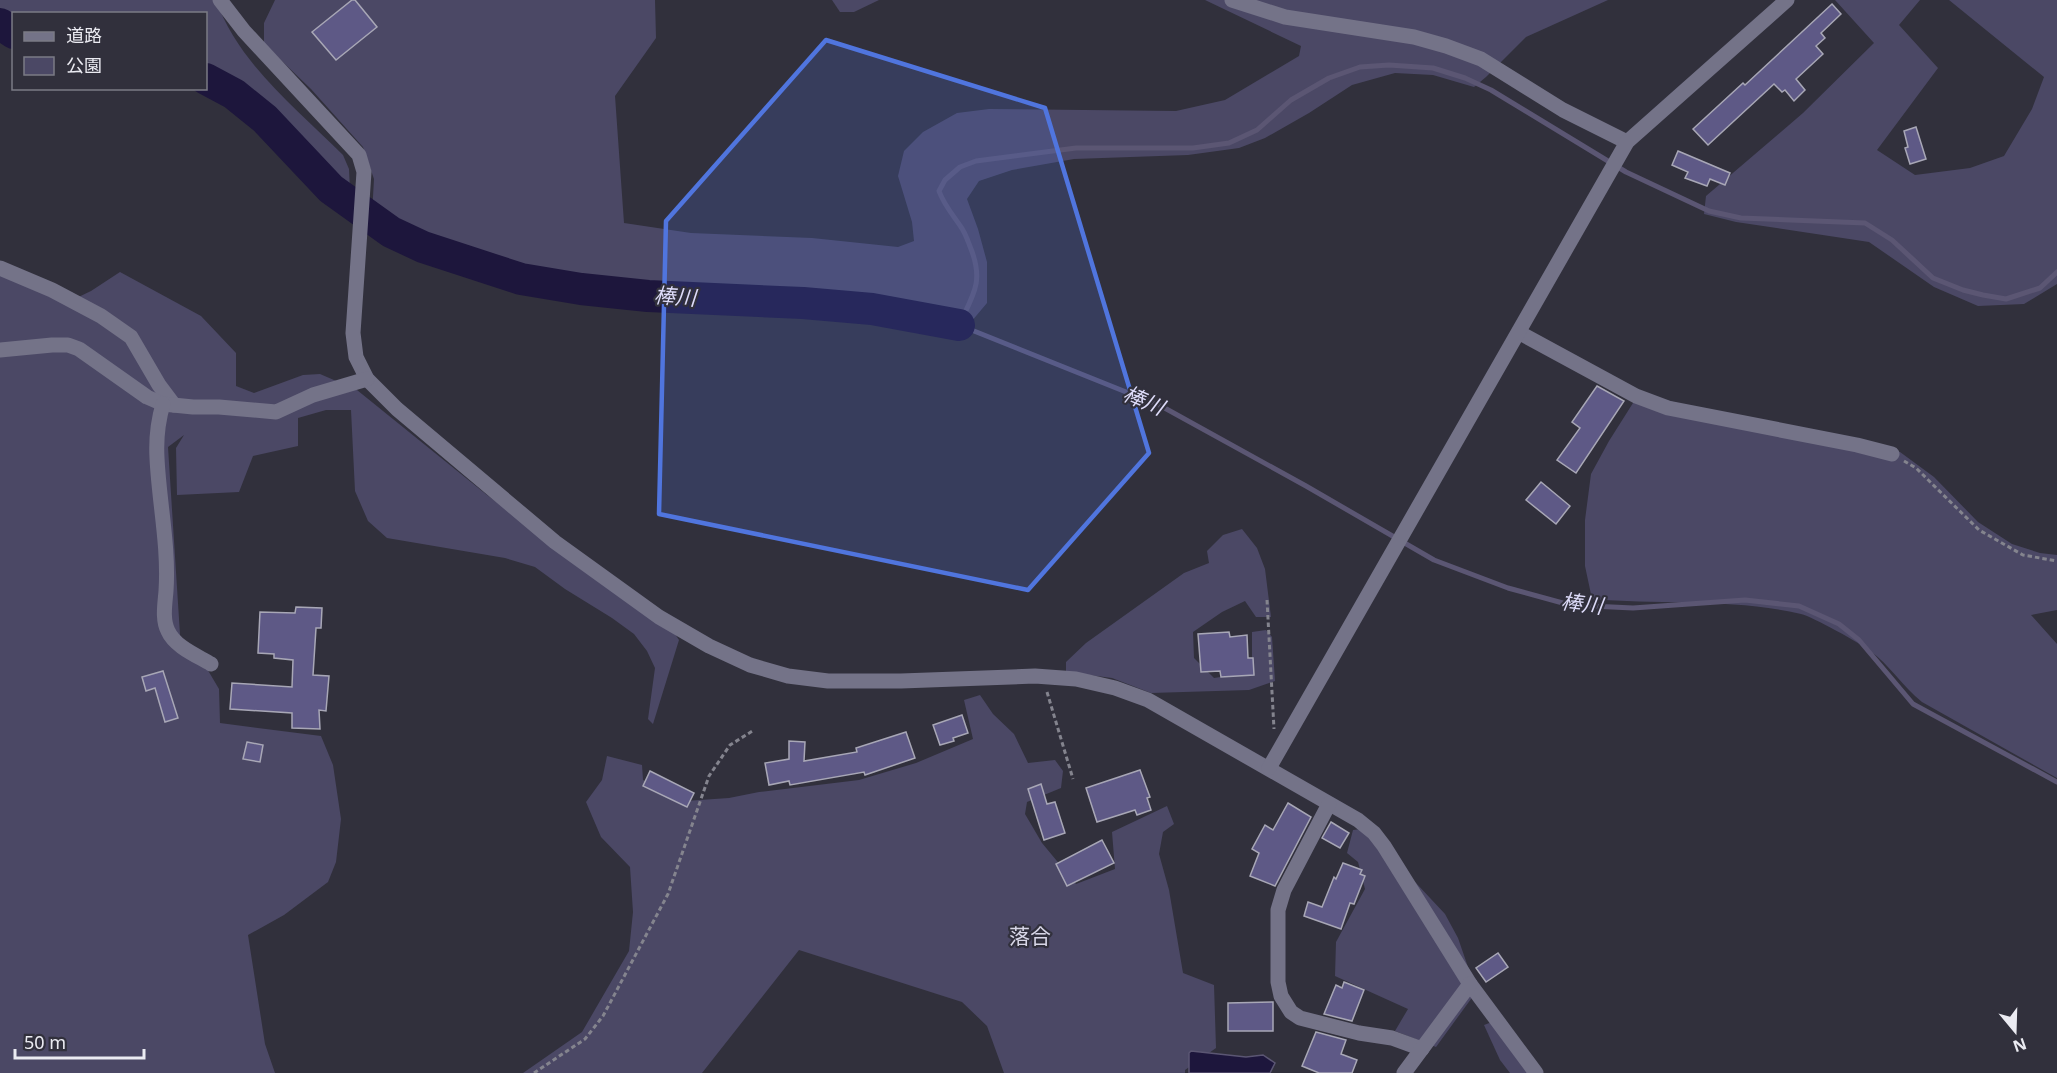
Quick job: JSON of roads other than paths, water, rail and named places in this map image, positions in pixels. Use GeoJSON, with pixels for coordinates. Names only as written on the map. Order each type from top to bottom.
{"type":"FeatureCollection","features":[{"type":"Feature","properties":{"kind":"street"},"geometry":{"type":"LineString","coordinates":[[220,0],[244,31],[360,155],[364,172],[353,333],[356,357],[367,379],[397,409],[555,542],[659,617],[709,646],[750,665],[788,676],[828,681],[1035,676],[1076,679],[1115,688],[1148,700],[1358,820],[1374,833],[1470,984],[1536,1073]]}},
{"type":"Feature","properties":{"kind":"street"},"geometry":{"type":"LineString","coordinates":[[1232,0],[1285,17],[1414,37],[1446,46],[1481,59],[1563,110],[1627,142]]}},
{"type":"Feature","properties":{"kind":"street"},"geometry":{"type":"LineString","coordinates":[[1269,768],[1520,333],[1627,142],[1787,0]]}},
{"type":"Feature","properties":{"kind":"street"},"geometry":{"type":"LineString","coordinates":[[0,268],[51,290],[101,316],[131,337],[169,404]]}},
{"type":"Feature","properties":{"kind":"street"},"geometry":{"type":"LineString","coordinates":[[1520,333],[1636,396],[1668,408],[1892,454]]}},
{"type":"Feature","properties":{"kind":"street"},"geometry":{"type":"LineString","coordinates":[[0,350],[68,345],[79,349],[147,397],[169,404],[276,412],[314,395],[367,379]]}},
{"type":"Feature","properties":{"kind":"street"},"geometry":{"type":"LineString","coordinates":[[169,404],[159,417],[157,457],[165,532],[167,586],[164,618],[167,630],[173,639],[211,664]]}},
{"type":"Feature","properties":{"kind":"street"},"geometry":{"type":"LineString","coordinates":[[1329,804],[1284,891],[1278,910],[1278,982],[1281,996],[1291,1012],[1300,1018],[1359,1033],[1392,1038],[1422,1049]]}},
{"type":"Feature","properties":{"kind":"street"},"geometry":{"type":"LineString","coordinates":[[1404,1073],[1470,984]]}},
{"type":"Feature","properties":{"kind":"waterway","name":"棒川"},"geometry":{"type":"LineString","coordinates":[[0,24],[12,32]]}},
{"type":"Feature","properties":{"kind":"waterway"},"geometry":{"type":"LineString","coordinates":[[2057,272],[2040,288],[2006,299],[1983,295],[1933,278],[1892,240],[1865,223],[1741,218],[1709,211],[1626,172],[1491,90],[1465,78],[1433,68],[1389,65],[1360,67],[1329,78],[1291,100],[1257,130],[1229,143],[1193,148],[1076,148],[976,161],[960,167],[945,180],[939,191],[966,235],[977,271],[975,288],[959,325],[1161,406],[1434,560],[1508,588],[1570,605],[1633,608],[1745,600],[1799,606],[1839,624],[1859,640],[1913,704],[2057,782]]}},
{"type":"Feature","properties":{"kind":"waterway","name":"棒川"},"geometry":{"type":"LineString","coordinates":[[207,80],[234,94],[265,119],[331,189],[391,232],[423,247],[521,279],[581,289],[648,296],[803,303],[872,309],[959,325]]}},
{"type":"Feature","properties":{"kind":"district","name":"落合"},"geometry":{"type":"Point","coordinates":[1030,936]}}]}
